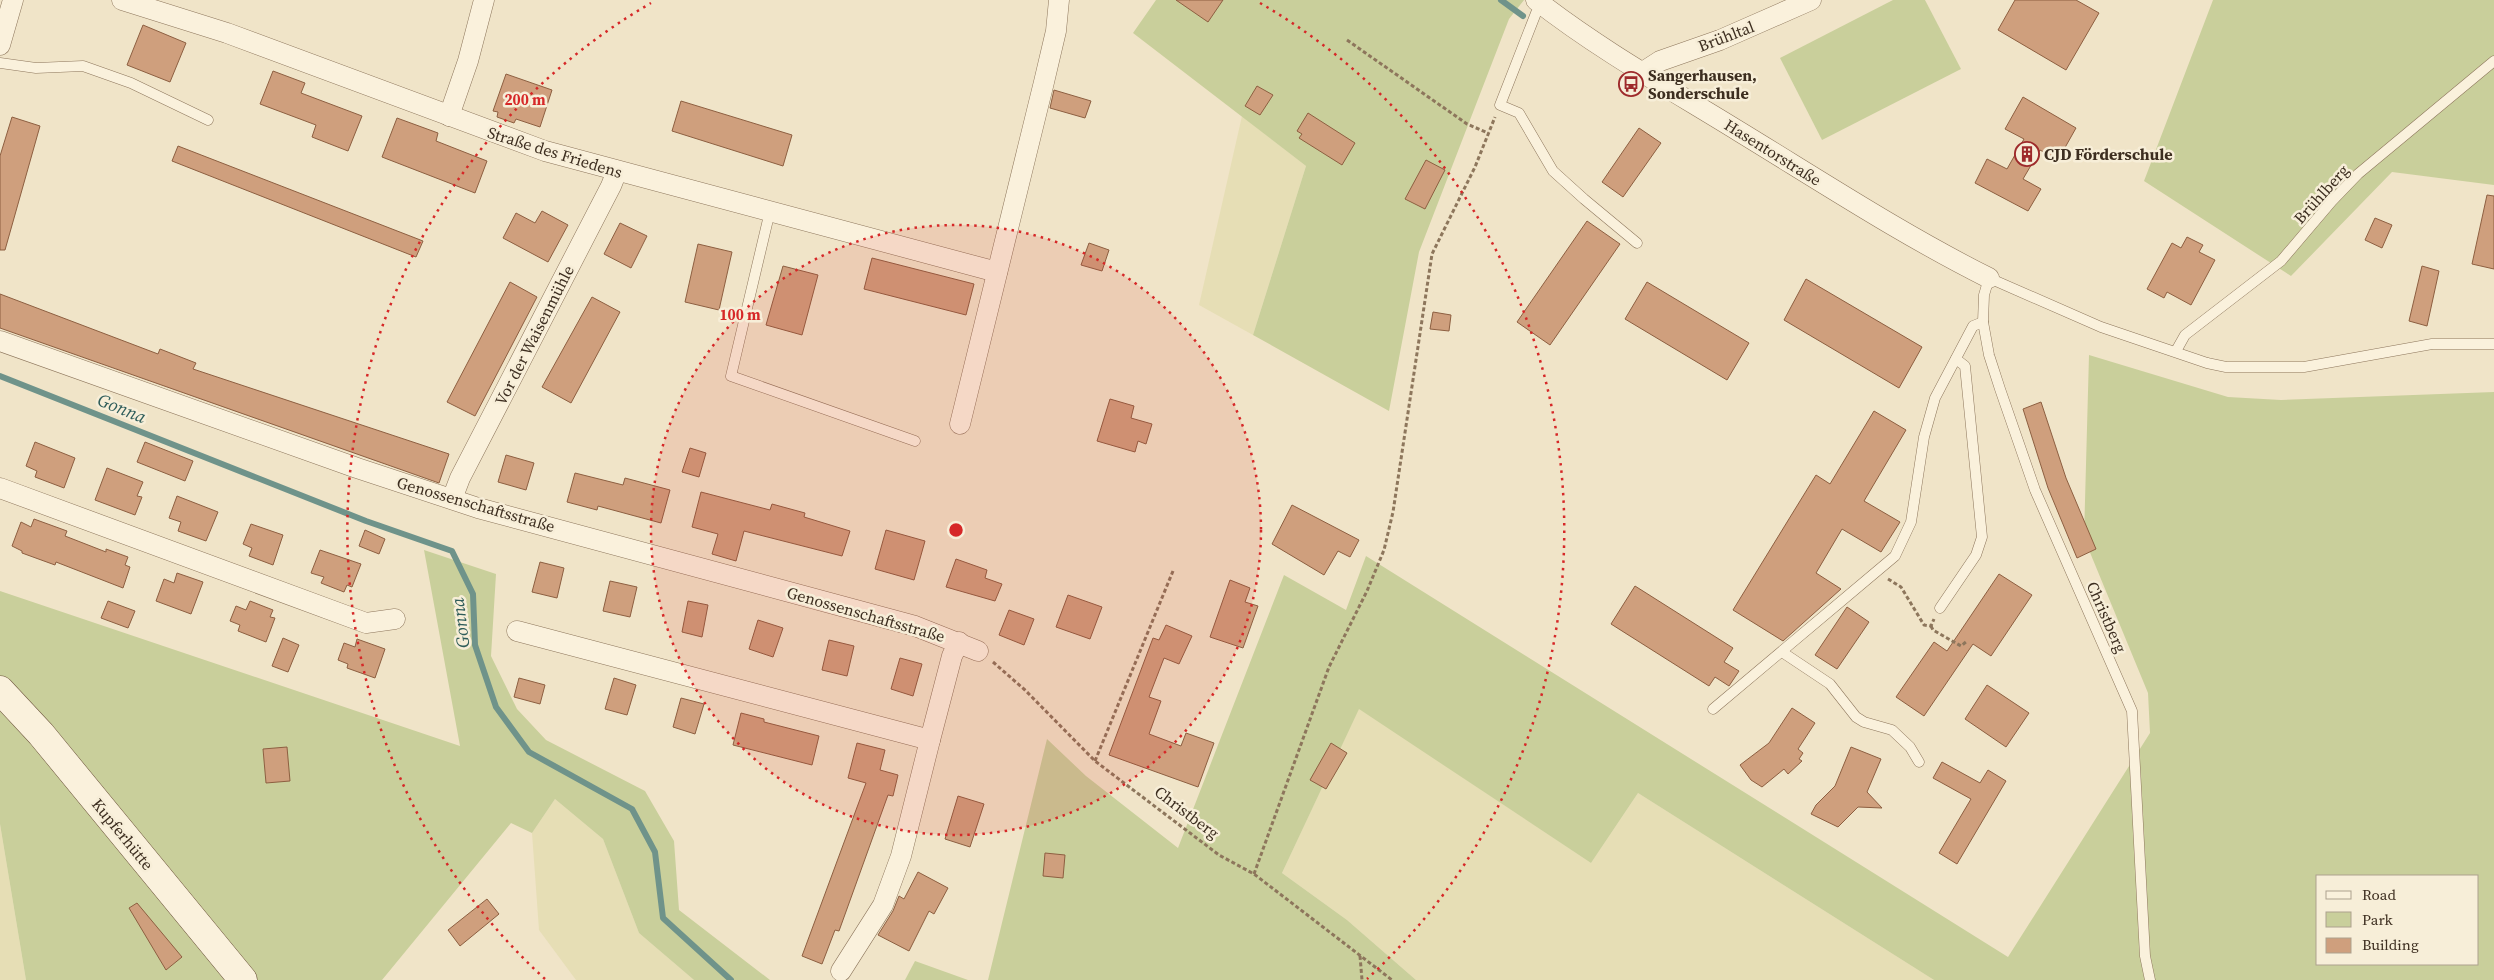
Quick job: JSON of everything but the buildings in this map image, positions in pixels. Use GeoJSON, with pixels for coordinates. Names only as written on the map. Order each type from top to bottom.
{"type":"FeatureCollection","features":[{"type":"Feature","properties":{"kind":"main road","name":"Kupferhütte"},"geometry":{"type":"LineString","coordinates":[[0,690],[35,727],[243,980]]}},
{"type":"Feature","properties":{"kind":"street"},"geometry":{"type":"LineString","coordinates":[[0,45],[13,0]]}},
{"type":"Feature","properties":{"kind":"street","name":"Straße des Friedens"},"geometry":{"type":"LineString","coordinates":[[122,0],[227,33],[544,151],[997,272]]}},
{"type":"Feature","properties":{"kind":"street"},"geometry":{"type":"LineString","coordinates":[[449,116],[468,61],[484,0]]}},
{"type":"Feature","properties":{"kind":"street"},"geometry":{"type":"LineString","coordinates":[[960,424],[1056,31],[1059,0]]}},
{"type":"Feature","properties":{"kind":"street","name":"Brühltal"},"geometry":{"type":"LineString","coordinates":[[1642,72],[1660,61],[1720,40],[1811,0]]}},
{"type":"Feature","properties":{"kind":"street","name":"Hasentorstraße"},"geometry":{"type":"LineString","coordinates":[[1540,2],[1642,72],[1854,202],[1989,278]]}},
{"type":"Feature","properties":{"kind":"street","name":"Vor der Waisenmühle"},"geometry":{"type":"LineString","coordinates":[[452,499],[460,478],[617,171]]}},
{"type":"Feature","properties":{"kind":"street","name":"Genossenschaftsstraße"},"geometry":{"type":"LineString","coordinates":[[0,341],[348,465],[452,499],[916,626],[978,651]]}},
{"type":"Feature","properties":{"kind":"street"},"geometry":{"type":"LineString","coordinates":[[0,488],[366,623],[395,619]]}},
{"type":"Feature","properties":{"kind":"street"},"geometry":{"type":"LineString","coordinates":[[517,631],[930,740]]}},
{"type":"Feature","properties":{"kind":"street","name":"Genossenschaftsstraße"},"geometry":{"type":"LineString","coordinates":[[841,971],[883,905],[901,856],[952,656],[959,642]]}},
{"type":"Feature","properties":{"kind":"lane"},"geometry":{"type":"LineString","coordinates":[[1540,2],[1500,105],[1519,113],[1554,171],[1584,200],[1637,243]]}},
{"type":"Feature","properties":{"kind":"lane","name":"Brühlberg"},"geometry":{"type":"LineString","coordinates":[[2176,351],[2183,336],[2281,261],[2332,201],[2358,174],[2494,61]]}},
{"type":"Feature","properties":{"kind":"lane"},"geometry":{"type":"LineString","coordinates":[[0,63],[36,68],[83,66],[131,83],[208,120]]}},
{"type":"Feature","properties":{"kind":"lane"},"geometry":{"type":"LineString","coordinates":[[770,211],[731,376],[916,441]]}},
{"type":"Feature","properties":{"kind":"lane"},"geometry":{"type":"LineString","coordinates":[[1989,278],[2102,327],[2226,367],[2319,365],[2380,352],[2432,344],[2494,344]]}},
{"type":"Feature","properties":{"kind":"lane","name":"Christberg"},"geometry":{"type":"LineString","coordinates":[[1989,278],[1984,295],[1983,322],[1989,355],[2035,490],[2132,711],[2145,956],[2150,980]]}},
{"type":"Feature","properties":{"kind":"lane"},"geometry":{"type":"LineString","coordinates":[[1713,709],[1895,556],[1911,522],[1924,437],[1932,405],[1973,326],[1983,322]]}},
{"type":"Feature","properties":{"kind":"lane"},"geometry":{"type":"LineString","coordinates":[[1940,608],[1976,555],[1982,538],[1965,366],[1956,359]]}},
{"type":"Feature","properties":{"kind":"lane"},"geometry":{"type":"LineString","coordinates":[[1782,652],[1830,684],[1856,717],[1864,722],[1892,730],[1910,748],[1920,762]]}},
{"type":"Feature","properties":{"kind":"path"},"geometry":{"type":"LineString","coordinates":[[1347,40],[1467,124],[1488,134]]}},
{"type":"Feature","properties":{"kind":"path"},"geometry":{"type":"LineString","coordinates":[[1254,874],[1329,667],[1367,591],[1384,550],[1393,512],[1431,258],[1437,241],[1472,173],[1500,105]]}},
{"type":"Feature","properties":{"kind":"path"},"geometry":{"type":"LineString","coordinates":[[1881,569],[1889,579],[1901,587],[1924,625],[1931,626],[1933,630],[1962,646],[1967,641]]}},
{"type":"Feature","properties":{"kind":"path"},"geometry":{"type":"LineString","coordinates":[[1096,760],[1173,571]]}},
{"type":"Feature","properties":{"kind":"path"},"geometry":{"type":"LineString","coordinates":[[1931,626],[1940,608]]}},
{"type":"Feature","properties":{"kind":"path","name":"Christberg"},"geometry":{"type":"LineString","coordinates":[[978,651],[1025,690],[1096,760],[1219,855],[1254,874],[1392,980]]}},
{"type":"Feature","properties":{"kind":"path"},"geometry":{"type":"LineString","coordinates":[[1360,955],[1362,980]]}},
{"type":"Feature","properties":{"kind":"shaded area"},"geometry":{"type":"Polygon","coordinates":[[[1242,116],[1306,166],[1253,335],[1199,305],[1242,116]]]}},
{"type":"Feature","properties":{"kind":"shaded area"},"geometry":{"type":"Polygon","coordinates":[[[1359,708],[1591,863],[1638,793],[1934,980],[1416,980],[1347,920],[1282,873],[1359,708]]]}},
{"type":"Feature","properties":{"kind":"shaded area"},"geometry":{"type":"Polygon","coordinates":[[[555,799],[603,839],[639,933],[694,980],[576,980],[539,930],[532,833],[555,799]]]}},
{"type":"Feature","properties":{"kind":"shaded area"},"geometry":{"type":"Polygon","coordinates":[[[0,824],[26,980],[0,980],[0,824]]]}},
{"type":"Feature","properties":{"kind":"green space"},"geometry":{"type":"Polygon","coordinates":[[[1156,0],[1524,0],[1509,19],[1419,252],[1389,411],[1253,335],[1306,166],[1133,33],[1156,0]]]}},
{"type":"Feature","properties":{"kind":"green space"},"geometry":{"type":"Polygon","coordinates":[[[1893,0],[1925,0],[1961,69],[1822,140],[1780,58],[1893,0]]]}},
{"type":"Feature","properties":{"kind":"green space"},"geometry":{"type":"Polygon","coordinates":[[[2213,0],[2494,0],[2494,185],[2392,172],[2291,276],[2144,181],[2213,0]]]}},
{"type":"Feature","properties":{"kind":"green space"},"geometry":{"type":"Polygon","coordinates":[[[2089,355],[2228,397],[2281,400],[2494,392],[2494,980],[1934,980],[1638,793],[1591,863],[1359,709],[1282,873],[1347,920],[1416,980],[988,980],[1047,739],[1086,776],[1178,848],[1284,575],[1346,610],[1366,556],[2008,957],[2150,733],[2148,693],[2084,538],[2089,355]]]}},
{"type":"Feature","properties":{"kind":"green space"},"geometry":{"type":"Polygon","coordinates":[[[424,550],[496,574],[491,656],[517,709],[546,740],[645,791],[674,841],[679,910],[770,980],[694,980],[639,933],[603,839],[555,799],[532,833],[511,823],[382,980],[26,980],[0,824],[0,591],[460,746],[424,550]]]}},
{"type":"Feature","properties":{"kind":"green space"},"geometry":{"type":"Polygon","coordinates":[[[915,961],[968,980],[905,980],[915,961]]]}},
{"type":"Feature","properties":{"kind":"waterway"},"geometry":{"type":"LineString","coordinates":[[1501,0],[1523,16]]}},
{"type":"Feature","properties":{"kind":"waterway","name":"Gonna"},"geometry":{"type":"LineString","coordinates":[[0,376],[366,521],[452,551],[473,594],[475,645],[496,707],[529,752],[632,809],[655,852],[663,918],[731,980]]}},
{"type":"Feature","properties":{"kind":"place","name":"Sangerhausen, Sonderschule"},"geometry":{"type":"Point","coordinates":[1631,84]}},
{"type":"Feature","properties":{"kind":"place","name":"CJD Förderschule"},"geometry":{"type":"Point","coordinates":[2027,154]}}]}
